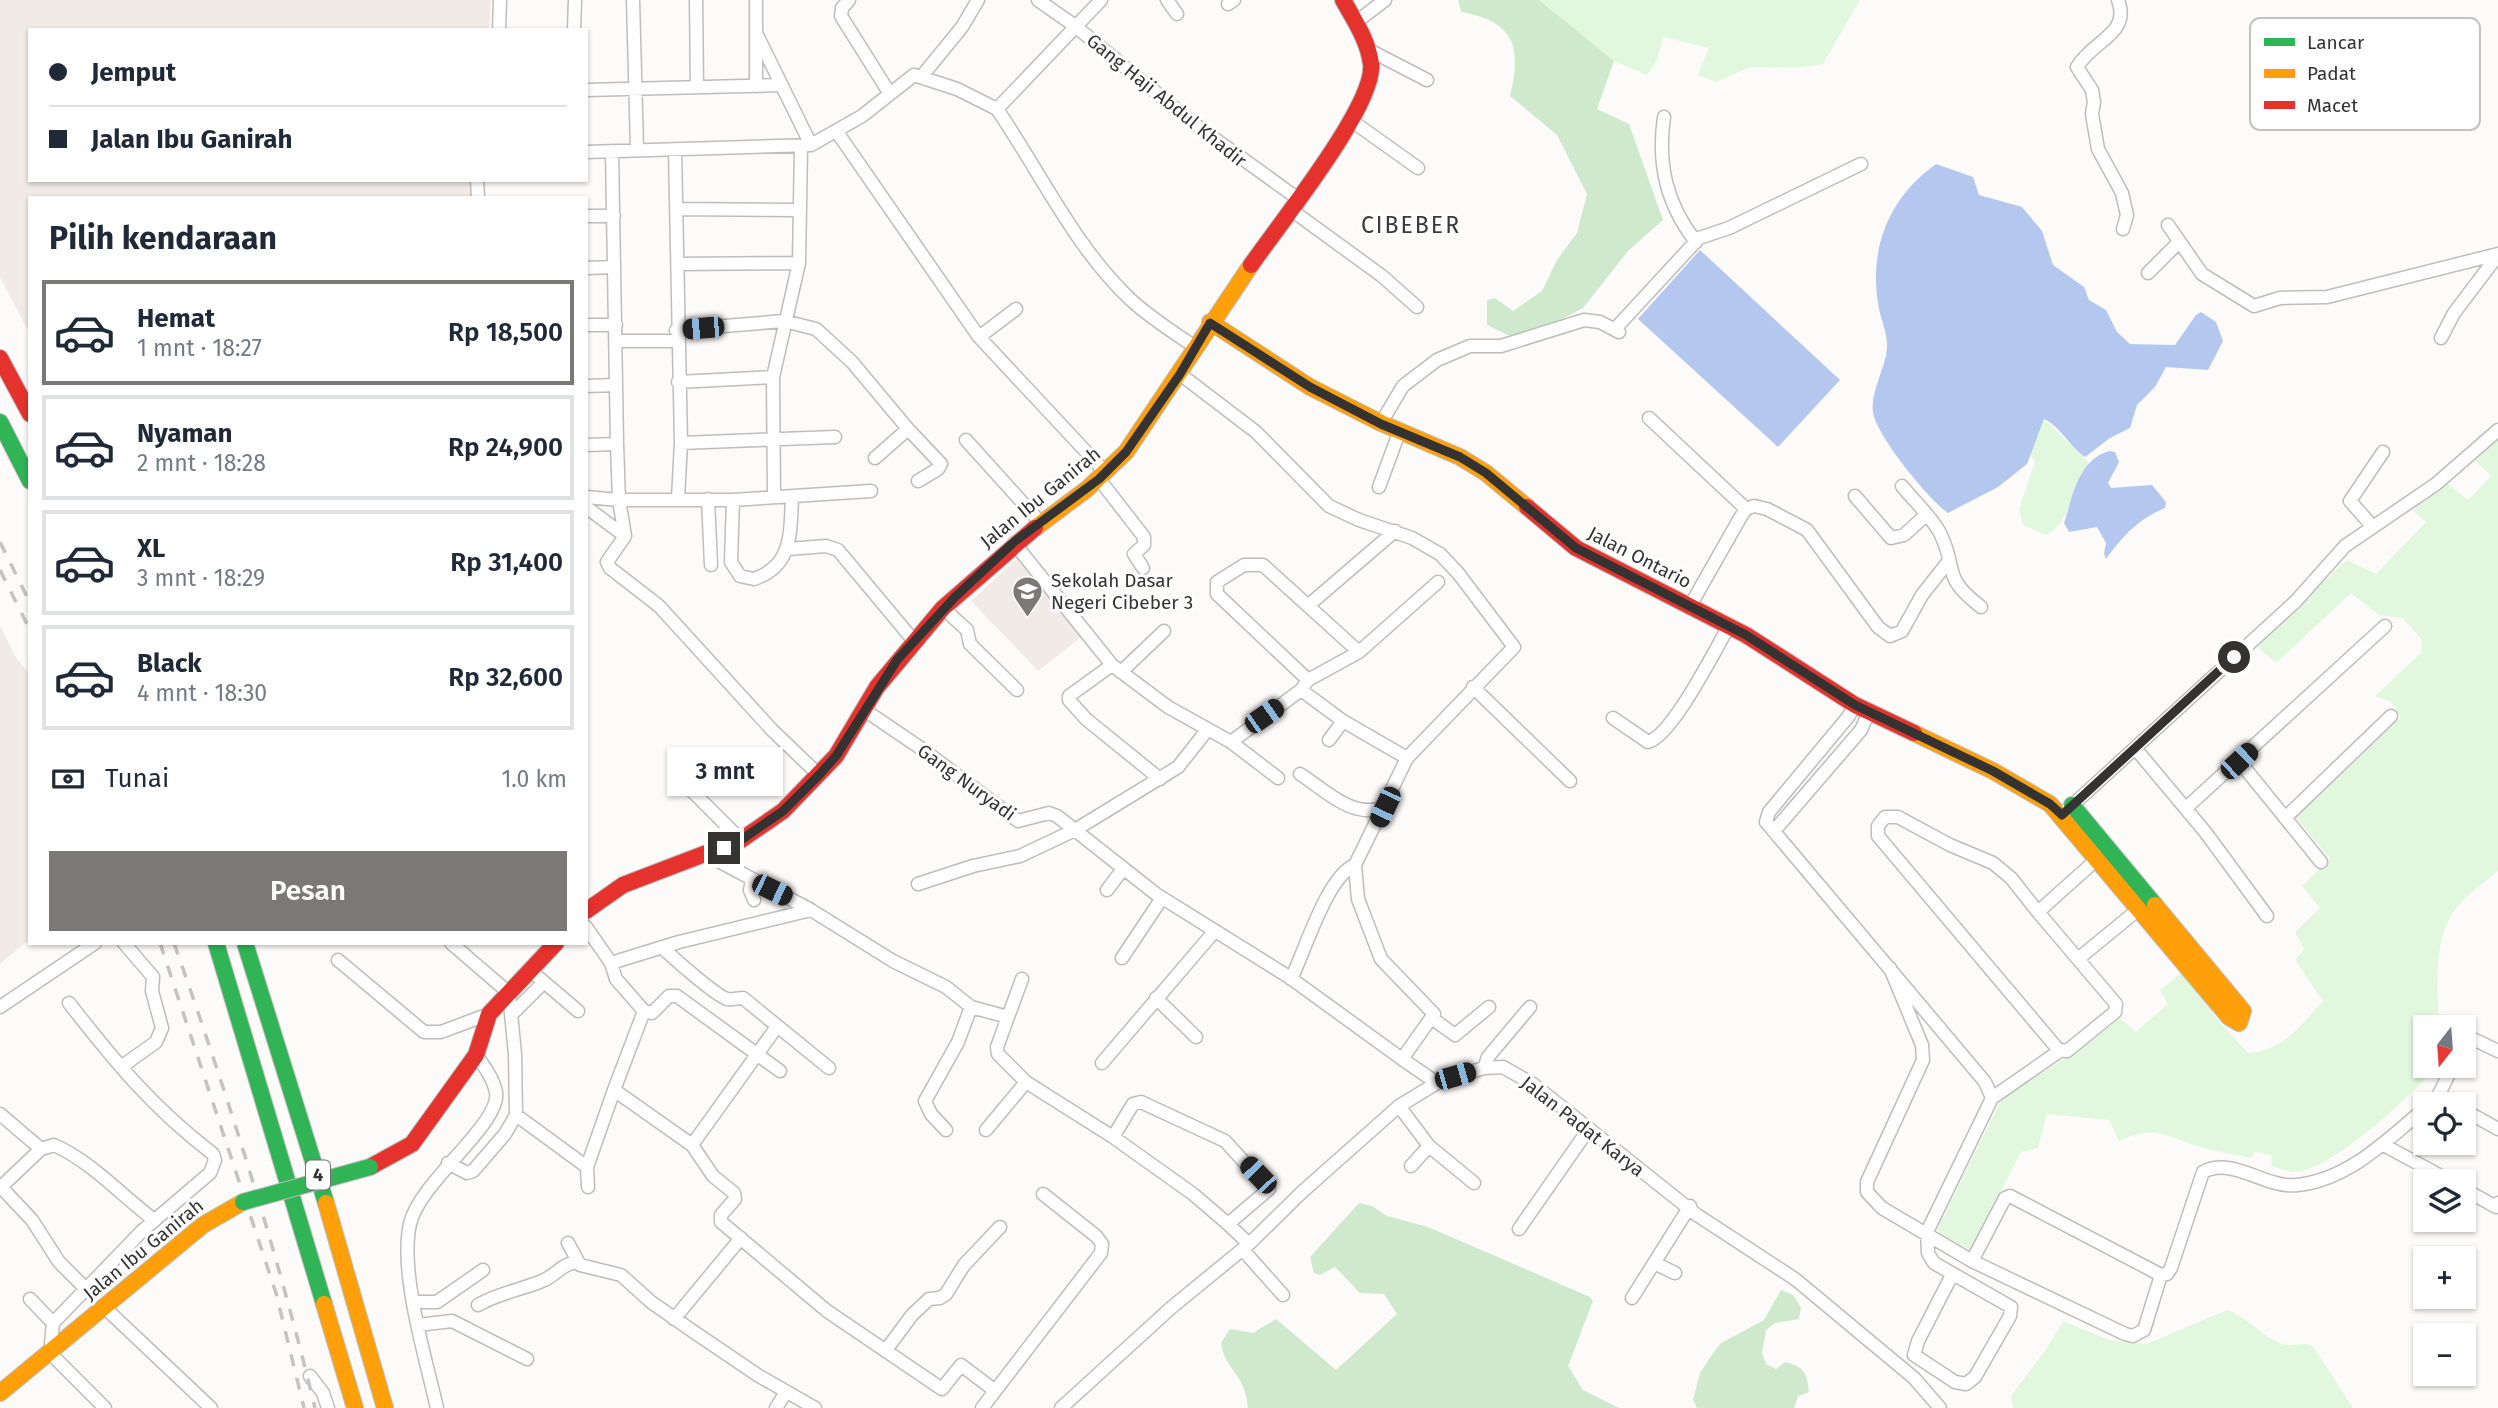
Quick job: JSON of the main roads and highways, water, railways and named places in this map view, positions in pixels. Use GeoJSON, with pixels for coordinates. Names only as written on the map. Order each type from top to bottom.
{"type":"FeatureCollection","features":[{"type":"Feature","properties":{"kind":"main road","name":"Jalan Ibu Ganirah"},"geometry":{"type":"LineString","coordinates":[[588,910],[623,885],[741,840],[783,811],[836,756],[863,709],[914,640],[943,608],[1014,542],[1102,476],[1143,430],[1210,323],[1352,121],[1371,72],[1368,50],[1343,0]]}},
{"type":"Feature","properties":{"kind":"main road","name":"Jalan Ontario"},"geometry":{"type":"LineString","coordinates":[[1210,323],[1310,387],[1381,424],[1460,457],[1486,473],[1576,548],[1729,626],[1862,708],[1993,771],[2050,804],[2067,810]]}},
{"type":"Feature","properties":{"kind":"main road"},"geometry":{"type":"LineString","coordinates":[[0,358],[28,410]]}},
{"type":"Feature","properties":{"kind":"main road"},"geometry":{"type":"LineString","coordinates":[[0,422],[28,477]]}},
{"type":"Feature","properties":{"kind":"main road"},"geometry":{"type":"LineString","coordinates":[[2067,810],[2243,1012],[2239,1023],[2229,1017],[2146,903],[2096,860],[2067,810]]}},
{"type":"Feature","properties":{"kind":"main road","name":"4"},"geometry":{"type":"LineString","coordinates":[[217,945],[355,1408]]}},
{"type":"Feature","properties":{"kind":"main road","name":"4"},"geometry":{"type":"LineString","coordinates":[[246,945],[319,1178],[385,1408]]}},
{"type":"Feature","properties":{"kind":"main road","name":"Jalan Ibu Ganirah"},"geometry":{"type":"LineString","coordinates":[[0,1394],[203,1225],[243,1202],[370,1167],[402,1152],[412,1144],[476,1055],[489,1014],[509,993],[538,976],[555,945]]}},
{"type":"Feature","properties":{"kind":"water"},"geometry":{"type":"Polygon","coordinates":[[[1936,164],[1973,177],[1979,195],[2022,207],[2042,231],[2053,265],[2084,287],[2089,300],[2106,310],[2117,332],[2130,344],[2175,345],[2201,312],[2216,322],[2223,341],[2208,370],[2166,367],[2155,387],[2137,405],[2130,428],[2110,438],[2085,457],[2055,426],[2044,419],[2027,464],[1998,487],[1948,513],[1916,481],[1883,436],[1873,412],[1887,349],[1876,282],[1880,243],[1895,207],[1920,177],[1936,164]]]}},
{"type":"Feature","properties":{"kind":"water"},"geometry":{"type":"Polygon","coordinates":[[[1700,250],[1840,380],[1778,447],[1638,319],[1700,250]]]}},
{"type":"Feature","properties":{"kind":"water"},"geometry":{"type":"Polygon","coordinates":[[[2109,451],[2115,452],[2119,462],[2108,483],[2111,488],[2152,485],[2166,502],[2165,508],[2132,529],[2106,559],[2106,543],[2097,527],[2069,532],[2064,523],[2078,480],[2090,462],[2109,451]]]}},
{"type":"Feature","properties":{"kind":"railway"},"geometry":{"type":"LineString","coordinates":[[0,542],[28,599]]}},
{"type":"Feature","properties":{"kind":"railway"},"geometry":{"type":"LineString","coordinates":[[0,570],[28,626]]}},
{"type":"Feature","properties":{"kind":"railway"},"geometry":{"type":"LineString","coordinates":[[161,945],[276,1293],[304,1408]]}},
{"type":"Feature","properties":{"kind":"railway"},"geometry":{"type":"LineString","coordinates":[[175,945],[250,1174],[285,1290],[315,1408]]}},
{"type":"Feature","properties":{"kind":"place","name":"Sekolah Dasar Negeri Cibeber 3"},"geometry":{"type":"Point","coordinates":[1028,618]}},
{"type":"Feature","properties":{"kind":"district","name":"CIBEBER"},"geometry":{"type":"Point","coordinates":[1411,225]}}]}
